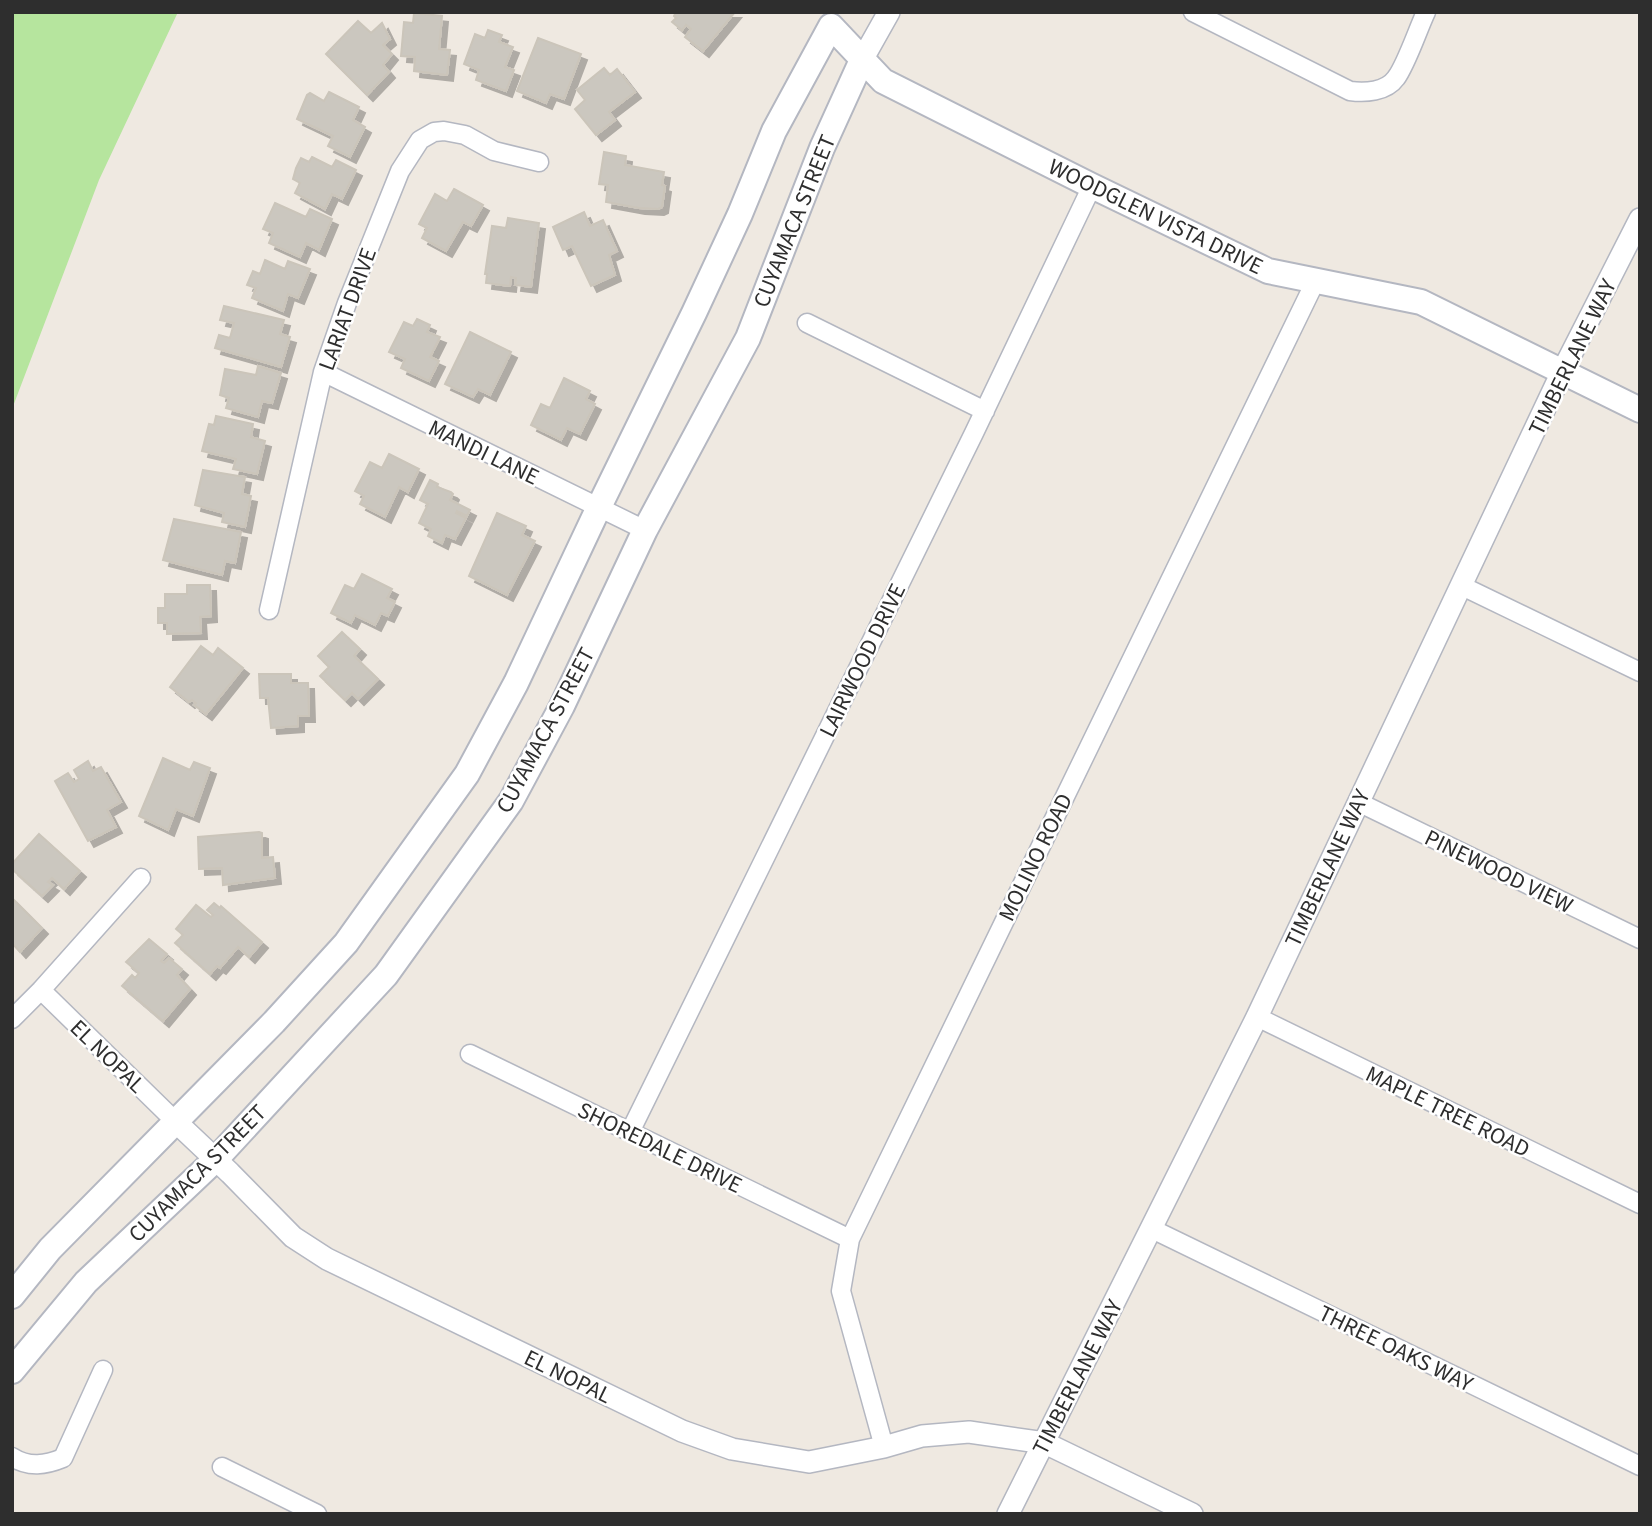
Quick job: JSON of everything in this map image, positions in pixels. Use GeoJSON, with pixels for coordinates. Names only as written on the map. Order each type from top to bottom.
{"type":"FeatureCollection","features":[{"type":"Feature","properties":{"kind":"main road","name":"WOODGLEN VISTA DRIVE"},"geometry":{"type":"LineString","coordinates":[[830,17],[862,60],[883,80],[1091,186],[1268,271],[1421,302],[1640,410]]}},
{"type":"Feature","properties":{"kind":"main road","name":"CUYAMACA STREET"},"geometry":{"type":"LineString","coordinates":[[12,1296],[50,1249],[274,1022],[346,943],[467,774],[516,683],[694,313],[740,214],[774,131],[830,17]]}},
{"type":"Feature","properties":{"kind":"main road","name":"CUYAMACA STREET"},"geometry":{"type":"LineString","coordinates":[[12,1371],[86,1282],[216,1159],[386,975],[511,801],[562,706],[645,530],[748,338],[822,148],[862,60]]}},
{"type":"Feature","properties":{"kind":"street","name":"CUYAMACA STREET"},"geometry":{"type":"LineString","coordinates":[[862,60],[889,12]]}},
{"type":"Feature","properties":{"kind":"street"},"geometry":{"type":"LineString","coordinates":[[1193,12],[1350,91],[1360,93],[1381,89],[1395,79],[1426,12]]}},
{"type":"Feature","properties":{"kind":"street","name":"LARIAT DRIVE"},"geometry":{"type":"LineString","coordinates":[[269,610],[323,372],[347,303],[400,171],[420,140],[434,132],[444,131],[465,135],[495,151],[539,162]]}},
{"type":"Feature","properties":{"kind":"street","name":"LAIRWOOD DRIVE"},"geometry":{"type":"LineString","coordinates":[[630,1132],[985,411],[1091,186]]}},
{"type":"Feature","properties":{"kind":"street","name":"TIMBERLANE WAY"},"geometry":{"type":"LineString","coordinates":[[1008,1514],[1257,1017],[1562,372],[1640,219]]}},
{"type":"Feature","properties":{"kind":"street","name":"MOLINO ROAD"},"geometry":{"type":"LineString","coordinates":[[884,1447],[841,1291],[850,1239],[1315,282]]}},
{"type":"Feature","properties":{"kind":"street"},"geometry":{"type":"LineString","coordinates":[[807,323],[985,411]]}},
{"type":"Feature","properties":{"kind":"street","name":"MANDI LANE"},"geometry":{"type":"LineString","coordinates":[[323,372],[645,530]]}},
{"type":"Feature","properties":{"kind":"street"},"geometry":{"type":"LineString","coordinates":[[1462,586],[1640,672]]}},
{"type":"Feature","properties":{"kind":"street","name":"PINEWOOD VIEW"},"geometry":{"type":"LineString","coordinates":[[1358,802],[1640,939]]}},
{"type":"Feature","properties":{"kind":"street"},"geometry":{"type":"LineString","coordinates":[[12,1019],[141,878]]}},
{"type":"Feature","properties":{"kind":"street","name":"EL NOPAL"},"geometry":{"type":"LineString","coordinates":[[41,990],[293,1237],[327,1259],[682,1431],[732,1449],[809,1462],[884,1447],[922,1436],[969,1432],[1045,1443],[1192,1514]]}},
{"type":"Feature","properties":{"kind":"street","name":"MAPLE TREE ROAD"},"geometry":{"type":"LineString","coordinates":[[1257,1017],[1640,1204]]}},
{"type":"Feature","properties":{"kind":"street","name":"SHOREDALE DRIVE"},"geometry":{"type":"LineString","coordinates":[[470,1054],[850,1239]]}},
{"type":"Feature","properties":{"kind":"street","name":"THREE OAKS WAY"},"geometry":{"type":"LineString","coordinates":[[1152,1229],[1640,1466]]}},
{"type":"Feature","properties":{"kind":"street"},"geometry":{"type":"LineString","coordinates":[[12,1457],[21,1463],[46,1465],[63,1458],[103,1370]]}},
{"type":"Feature","properties":{"kind":"street"},"geometry":{"type":"LineString","coordinates":[[222,1467],[317,1514]]}},
{"type":"Feature","properties":{"kind":"green space"},"geometry":{"type":"Polygon","coordinates":[[[12,12],[178,12],[99,180],[12,409],[12,12]]]}},
{"type":"Feature","properties":{"kind":"building"},"geometry":{"type":"Polygon","coordinates":[[[676,12],[735,12],[703,51],[685,37],[691,29],[686,25],[682,30],[672,22],[676,18],[676,12]]]}},
{"type":"Feature","properties":{"kind":"building"},"geometry":{"type":"Polygon","coordinates":[[[414,13],[442,16],[439,49],[450,50],[447,75],[414,71],[415,57],[401,56],[404,22],[413,23],[414,13]]]}},
{"type":"Feature","properties":{"kind":"building"},"geometry":{"type":"Polygon","coordinates":[[[358,21],[371,33],[382,23],[390,39],[383,45],[392,54],[383,65],[389,72],[367,95],[326,54],[358,21]]]}},
{"type":"Feature","properties":{"kind":"building"},"geometry":{"type":"Polygon","coordinates":[[[488,30],[502,35],[499,42],[513,47],[505,67],[514,70],[506,91],[476,80],[479,70],[464,64],[475,34],[485,38],[488,30]]]}},
{"type":"Feature","properties":{"kind":"building"},"geometry":{"type":"Polygon","coordinates":[[[538,38],[581,54],[564,99],[550,94],[546,103],[517,91],[538,38]]]}},
{"type":"Feature","properties":{"kind":"building"},"geometry":{"type":"Polygon","coordinates":[[[604,68],[610,75],[617,69],[635,92],[609,112],[615,120],[596,135],[575,109],[585,100],[577,90],[604,68]]]}},
{"type":"Feature","properties":{"kind":"building"},"geometry":{"type":"Polygon","coordinates":[[[329,92],[359,107],[353,120],[365,127],[350,157],[328,146],[333,136],[297,119],[307,95],[310,93],[324,101],[329,92]]]}},
{"type":"Feature","properties":{"kind":"building"},"geometry":{"type":"Polygon","coordinates":[[[604,152],[626,156],[625,165],[664,172],[662,207],[639,208],[606,202],[608,185],[599,184],[604,152]]]}},
{"type":"Feature","properties":{"kind":"building"},"geometry":{"type":"Polygon","coordinates":[[[312,157],[332,167],[336,160],[356,170],[342,199],[332,194],[325,209],[295,193],[300,183],[293,179],[296,168],[301,158],[309,162],[312,157]]]}},
{"type":"Feature","properties":{"kind":"building"},"geometry":{"type":"Polygon","coordinates":[[[454,189],[483,205],[471,226],[463,222],[446,251],[422,238],[427,228],[419,224],[435,194],[447,201],[454,189]]]}},
{"type":"Feature","properties":{"kind":"building"},"geometry":{"type":"Polygon","coordinates":[[[275,203],[306,217],[310,209],[332,219],[319,250],[306,243],[300,257],[269,243],[273,233],[263,229],[275,203]]]}},
{"type":"Feature","properties":{"kind":"building"},"geometry":{"type":"Polygon","coordinates":[[[584,212],[590,226],[603,220],[617,251],[609,255],[615,275],[591,286],[572,246],[563,250],[553,227],[584,212]]]}},
{"type":"Feature","properties":{"kind":"building"},"geometry":{"type":"Polygon","coordinates":[[[508,218],[539,223],[531,287],[515,285],[516,278],[511,277],[510,286],[486,283],[492,226],[506,228],[508,218]]]}},
{"type":"Feature","properties":{"kind":"building"},"geometry":{"type":"Polygon","coordinates":[[[265,260],[285,269],[288,261],[310,269],[298,298],[288,294],[283,311],[252,298],[256,288],[247,285],[253,271],[260,274],[265,260]]]}},
{"type":"Feature","properties":{"kind":"building"},"geometry":{"type":"Polygon","coordinates":[[[224,306],[284,320],[280,334],[290,337],[281,367],[215,348],[219,335],[230,338],[234,323],[220,320],[224,306]]]}},
{"type":"Feature","properties":{"kind":"building"},"geometry":{"type":"Polygon","coordinates":[[[417,319],[430,325],[427,332],[440,337],[430,357],[439,361],[429,381],[401,368],[405,359],[389,352],[404,322],[413,326],[417,319]]]}},
{"type":"Feature","properties":{"kind":"building"},"geometry":{"type":"Polygon","coordinates":[[[470,332],[511,352],[490,395],[478,389],[473,397],[445,384],[470,332]]]}},
{"type":"Feature","properties":{"kind":"building"},"geometry":{"type":"Polygon","coordinates":[[[258,366],[281,373],[272,403],[262,401],[258,417],[226,408],[229,398],[220,395],[225,369],[256,375],[258,366]]]}},
{"type":"Feature","properties":{"kind":"building"},"geometry":{"type":"Polygon","coordinates":[[[564,378],[590,391],[586,399],[595,404],[580,434],[567,428],[561,440],[531,425],[541,404],[550,408],[564,378]]]}},
{"type":"Feature","properties":{"kind":"building"},"geometry":{"type":"Polygon","coordinates":[[[216,416],[253,424],[251,437],[265,441],[257,474],[233,469],[236,459],[202,451],[209,424],[214,425],[216,416]]]}},
{"type":"Feature","properties":{"kind":"building"},"geometry":{"type":"Polygon","coordinates":[[[389,454],[419,469],[408,492],[399,487],[385,517],[360,504],[364,496],[355,491],[370,462],[382,468],[389,454]]]}},
{"type":"Feature","properties":{"kind":"building"},"geometry":{"type":"Polygon","coordinates":[[[203,470],[245,477],[242,494],[251,496],[245,527],[222,522],[224,513],[195,505],[203,470]]]}},
{"type":"Feature","properties":{"kind":"building"},"geometry":{"type":"Polygon","coordinates":[[[430,480],[438,484],[437,487],[453,494],[450,500],[470,510],[467,516],[457,511],[456,513],[466,518],[455,539],[445,535],[442,543],[428,536],[431,529],[419,523],[428,504],[420,500],[430,480]]]}},
{"type":"Feature","properties":{"kind":"building"},"geometry":{"type":"Polygon","coordinates":[[[497,513],[526,526],[522,535],[535,541],[507,595],[469,576],[497,513]]]}},
{"type":"Feature","properties":{"kind":"building"},"geometry":{"type":"Polygon","coordinates":[[[174,519],[241,532],[235,563],[225,561],[222,575],[163,560],[174,519]]]}},
{"type":"Feature","properties":{"kind":"building"},"geometry":{"type":"Polygon","coordinates":[[[362,574],[392,589],[387,598],[395,602],[388,616],[381,613],[375,625],[355,615],[351,623],[331,613],[345,585],[354,589],[362,574]]]}},
{"type":"Feature","properties":{"kind":"building"},"geometry":{"type":"Polygon","coordinates":[[[187,585],[210,585],[211,616],[200,617],[201,633],[167,634],[167,623],[158,623],[158,608],[165,608],[165,594],[187,594],[187,585]]]}},
{"type":"Feature","properties":{"kind":"building"},"geometry":{"type":"Polygon","coordinates":[[[342,632],[360,649],[354,656],[378,679],[358,699],[352,693],[345,700],[320,676],[329,667],[318,656],[342,632]]]}},
{"type":"Feature","properties":{"kind":"building"},"geometry":{"type":"Polygon","coordinates":[[[201,646],[213,655],[218,648],[243,668],[206,714],[194,705],[196,703],[192,700],[189,702],[170,687],[201,646]]]}},
{"type":"Feature","properties":{"kind":"building"},"geometry":{"type":"Polygon","coordinates":[[[259,674],[291,674],[291,683],[308,683],[309,716],[298,716],[298,726],[271,728],[268,698],[260,698],[259,674]]]}},
{"type":"Feature","properties":{"kind":"building"},"geometry":{"type":"Polygon","coordinates":[[[163,758],[190,770],[194,762],[210,768],[193,816],[176,809],[168,830],[139,816],[163,758]]]}},
{"type":"Feature","properties":{"kind":"building"},"geometry":{"type":"Polygon","coordinates":[[[88,761],[93,771],[101,767],[121,802],[107,810],[116,827],[88,841],[55,781],[68,773],[74,782],[79,779],[74,770],[88,761]]]}},
{"type":"Feature","properties":{"kind":"building"},"geometry":{"type":"Polygon","coordinates":[[[262,833],[262,858],[273,857],[275,878],[223,885],[222,868],[199,869],[198,837],[262,833]]]}},
{"type":"Feature","properties":{"kind":"building"},"geometry":{"type":"Polygon","coordinates":[[[39,834],[80,871],[64,889],[52,878],[48,882],[53,885],[42,896],[12,869],[12,864],[39,834]]]}},
{"type":"Feature","properties":{"kind":"building"},"geometry":{"type":"Polygon","coordinates":[[[12,898],[42,928],[20,952],[12,943],[12,898]]]}},
{"type":"Feature","properties":{"kind":"building"},"geometry":{"type":"Polygon","coordinates":[[[214,903],[262,942],[249,957],[238,947],[220,968],[217,966],[210,974],[175,943],[183,935],[176,929],[196,905],[211,917],[213,915],[207,910],[214,903]]]}},
{"type":"Feature","properties":{"kind":"building"},"geometry":{"type":"Polygon","coordinates":[[[149,939],[167,954],[161,961],[164,963],[169,958],[182,969],[177,975],[190,989],[163,1021],[122,986],[132,975],[135,978],[139,973],[126,962],[149,939]]]}}]}
